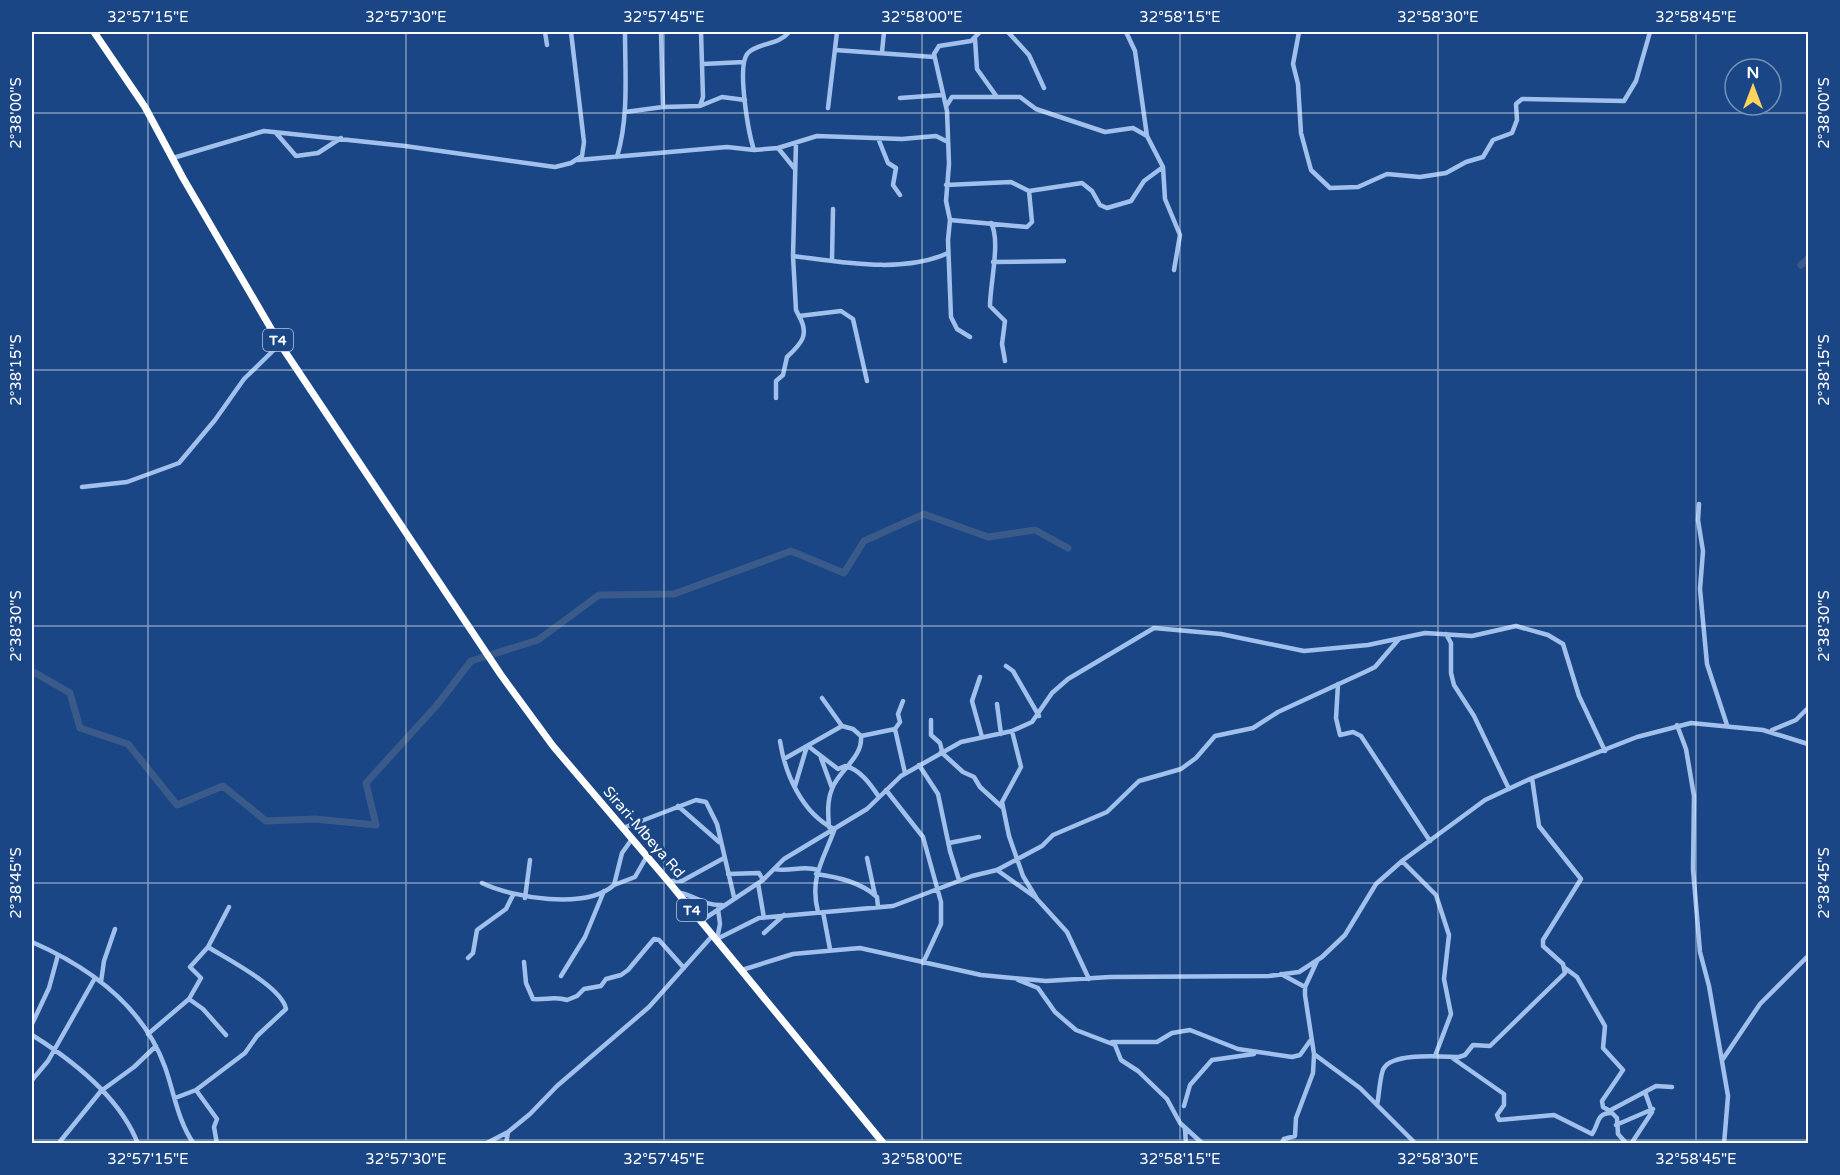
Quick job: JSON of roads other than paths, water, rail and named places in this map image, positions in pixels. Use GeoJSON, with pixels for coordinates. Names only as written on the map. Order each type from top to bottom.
{"type":"FeatureCollection","features":[{"type":"Feature","properties":{"kind":"highway","name":"T4"},"geometry":{"type":"LineString","coordinates":[[94,32],[145,107],[280,344]]}},
{"type":"Feature","properties":{"kind":"highway","name":"Sirari-Mbeya Rd"},"geometry":{"type":"LineString","coordinates":[[280,344],[501,675],[553,746],[715,937],[884,1143]]}},
{"type":"Feature","properties":{"kind":"street"},"geometry":{"type":"LineString","coordinates":[[544,32],[547,45]]}},
{"type":"Feature","properties":{"kind":"street"},"geometry":{"type":"LineString","coordinates":[[571,32],[584,142],[582,156],[578,160]]}},
{"type":"Feature","properties":{"kind":"street"},"geometry":{"type":"LineString","coordinates":[[617,158],[623,138],[625,112],[625,32]]}},
{"type":"Feature","properties":{"kind":"street"},"geometry":{"type":"LineString","coordinates":[[661,32],[663,107]]}},
{"type":"Feature","properties":{"kind":"street"},"geometry":{"type":"LineString","coordinates":[[700,106],[703,64],[701,32]]}},
{"type":"Feature","properties":{"kind":"street"},"geometry":{"type":"LineString","coordinates":[[754,150],[745,100],[744,62],[750,52],[774,43],[789,32]]}},
{"type":"Feature","properties":{"kind":"street"},"geometry":{"type":"LineString","coordinates":[[828,108],[829,83],[837,32]]}},
{"type":"Feature","properties":{"kind":"street"},"geometry":{"type":"LineString","coordinates":[[882,52],[884,32]]}},
{"type":"Feature","properties":{"kind":"street"},"geometry":{"type":"LineString","coordinates":[[980,32],[975,39],[977,69],[997,97]]}},
{"type":"Feature","properties":{"kind":"street"},"geometry":{"type":"LineString","coordinates":[[1008,32],[1029,55],[1044,87]]}},
{"type":"Feature","properties":{"kind":"street"},"geometry":{"type":"LineString","coordinates":[[1126,32],[1135,51],[1147,136],[1162,167],[1165,199],[1180,235],[1174,270]]}},
{"type":"Feature","properties":{"kind":"street"},"geometry":{"type":"LineString","coordinates":[[1299,32],[1293,64],[1298,84],[1301,133],[1311,170],[1330,188],[1337,189],[1364,186],[1387,174],[1434,177],[1481,158],[1493,140],[1512,133],[1517,120],[1516,104],[1522,99],[1624,101],[1636,81],[1650,32]]}},
{"type":"Feature","properties":{"kind":"street"},"geometry":{"type":"LineString","coordinates":[[970,337],[957,329],[951,317],[948,253],[950,220],[946,209],[949,164],[946,141],[946,105],[934,57],[939,46],[975,39]]}},
{"type":"Feature","properties":{"kind":"street"},"geometry":{"type":"LineString","coordinates":[[835,50],[934,57]]}},
{"type":"Feature","properties":{"kind":"street"},"geometry":{"type":"LineString","coordinates":[[703,64],[744,62]]}},
{"type":"Feature","properties":{"kind":"street"},"geometry":{"type":"LineString","coordinates":[[900,98],[942,95]]}},
{"type":"Feature","properties":{"kind":"street"},"geometry":{"type":"LineString","coordinates":[[946,105],[952,96],[1020,97],[1036,108],[1105,132],[1133,128],[1147,136]]}},
{"type":"Feature","properties":{"kind":"street"},"geometry":{"type":"LineString","coordinates":[[625,112],[663,107],[700,106],[722,97],[745,100]]}},
{"type":"Feature","properties":{"kind":"street"},"geometry":{"type":"LineString","coordinates":[[936,136],[947,128]]}},
{"type":"Feature","properties":{"kind":"street"},"geometry":{"type":"LineString","coordinates":[[173,158],[255,131],[341,138],[543,166],[559,166],[578,160],[727,147],[754,150],[778,148],[817,136],[878,138],[936,136],[946,141]]}},
{"type":"Feature","properties":{"kind":"street"},"geometry":{"type":"LineString","coordinates":[[274,131],[285,140],[296,156],[318,153],[341,138]]}},
{"type":"Feature","properties":{"kind":"street"},"geometry":{"type":"LineString","coordinates":[[878,138],[888,163],[896,168],[892,185],[900,195]]}},
{"type":"Feature","properties":{"kind":"street"},"geometry":{"type":"LineString","coordinates":[[776,398],[776,381],[783,375],[787,357],[796,350],[804,338],[804,324],[795,302],[793,256],[796,142]]}},
{"type":"Feature","properties":{"kind":"street"},"geometry":{"type":"LineString","coordinates":[[778,148],[795,170]]}},
{"type":"Feature","properties":{"kind":"street"},"geometry":{"type":"LineString","coordinates":[[946,185],[1011,182],[1029,191],[1082,183],[1092,191],[1100,206],[1107,208],[1131,201],[1144,182],[1162,167]]}},
{"type":"Feature","properties":{"kind":"street"},"geometry":{"type":"LineString","coordinates":[[950,220],[991,222],[1021,227],[1030,225],[1029,191]]}},
{"type":"Feature","properties":{"kind":"street"},"geometry":{"type":"LineString","coordinates":[[832,260],[833,209]]}},
{"type":"Feature","properties":{"kind":"street"},"geometry":{"type":"LineString","coordinates":[[991,222],[994,228],[990,306],[1005,321],[1002,344],[1005,361]]}},
{"type":"Feature","properties":{"kind":"street"},"geometry":{"type":"LineString","coordinates":[[793,256],[906,263],[937,258],[948,253]]}},
{"type":"Feature","properties":{"kind":"street"},"geometry":{"type":"LineString","coordinates":[[993,262],[1064,261]]}},
{"type":"Feature","properties":{"kind":"street"},"geometry":{"type":"LineString","coordinates":[[799,316],[841,311],[853,319],[867,381]]}},
{"type":"Feature","properties":{"kind":"street"},"geometry":{"type":"LineString","coordinates":[[82,487],[127,482],[179,464],[215,420],[244,379],[280,344]]}},
{"type":"Feature","properties":{"kind":"street"},"geometry":{"type":"LineString","coordinates":[[1699,504],[1698,520],[1703,551],[1700,589],[1707,663],[1727,725]]}},
{"type":"Feature","properties":{"kind":"street"},"geometry":{"type":"LineString","coordinates":[[701,921],[832,828],[867,808],[905,773],[961,742],[1012,731],[1038,716],[1050,695],[1068,679],[1154,628],[1221,633],[1304,651],[1336,649],[1425,633],[1472,636],[1516,626],[1531,629],[1561,643],[1567,652],[1579,696],[1605,751]]}},
{"type":"Feature","properties":{"kind":"street"},"geometry":{"type":"LineString","coordinates":[[1446,634],[1452,648],[1451,673],[1454,685],[1474,716],[1509,789]]}},
{"type":"Feature","properties":{"kind":"street"},"geometry":{"type":"LineString","coordinates":[[485,1143],[508,1132],[583,1062],[649,1007],[715,937],[764,918],[893,906],[959,880],[997,870],[1042,846],[1053,835],[1107,812],[1139,781],[1181,769],[1196,758],[1215,736],[1253,728],[1278,712],[1375,667],[1399,639]]}},
{"type":"Feature","properties":{"kind":"street"},"geometry":{"type":"LineString","coordinates":[[1005,666],[1013,671],[1038,716]]}},
{"type":"Feature","properties":{"kind":"street"},"geometry":{"type":"LineString","coordinates":[[980,677],[972,700],[982,737]]}},
{"type":"Feature","properties":{"kind":"street"},"geometry":{"type":"LineString","coordinates":[[1338,684],[1336,718],[1340,735],[1353,732],[1361,736],[1430,841]]}},
{"type":"Feature","properties":{"kind":"street"},"geometry":{"type":"LineString","coordinates":[[822,698],[842,726],[853,729],[861,736]]}},
{"type":"Feature","properties":{"kind":"street"},"geometry":{"type":"LineString","coordinates":[[861,736],[895,729],[900,722],[898,714],[903,701]]}},
{"type":"Feature","properties":{"kind":"street"},"geometry":{"type":"LineString","coordinates":[[997,704],[1001,734]]}},
{"type":"Feature","properties":{"kind":"street"},"geometry":{"type":"LineString","coordinates":[[1769,731],[1796,720],[1809,708]]}},
{"type":"Feature","properties":{"kind":"street"},"geometry":{"type":"LineString","coordinates":[[931,720],[931,735],[939,742],[941,752],[963,772],[974,777],[980,787],[1002,807]]}},
{"type":"Feature","properties":{"kind":"street"},"geometry":{"type":"LineString","coordinates":[[742,970],[793,954],[830,949],[873,950],[981,975],[1046,981],[1299,972],[1317,962],[1344,935],[1376,884],[1402,861],[1485,800],[1532,778],[1637,737],[1691,723],[1769,731],[1809,744]]}},
{"type":"Feature","properties":{"kind":"street"},"geometry":{"type":"LineString","coordinates":[[1677,725],[1686,749],[1694,796],[1693,869],[1697,926],[1728,1096],[1724,1143]]}},
{"type":"Feature","properties":{"kind":"street"},"geometry":{"type":"LineString","coordinates":[[784,759],[842,726]]}},
{"type":"Feature","properties":{"kind":"street"},"geometry":{"type":"LineString","coordinates":[[895,729],[905,773]]}},
{"type":"Feature","properties":{"kind":"street"},"geometry":{"type":"LineString","coordinates":[[1012,731],[1022,767],[1003,797],[1002,807],[1017,860],[1037,898]]}},
{"type":"Feature","properties":{"kind":"street"},"geometry":{"type":"LineString","coordinates":[[830,949],[814,884],[832,828],[827,808],[832,788],[857,753],[861,736]]}},
{"type":"Feature","properties":{"kind":"street"},"geometry":{"type":"LineString","coordinates":[[780,741],[794,788],[814,816],[832,828]]}},
{"type":"Feature","properties":{"kind":"street"},"geometry":{"type":"LineString","coordinates":[[808,746],[838,769],[848,766]]}},
{"type":"Feature","properties":{"kind":"street"},"geometry":{"type":"LineString","coordinates":[[794,788],[808,746]]}},
{"type":"Feature","properties":{"kind":"street"},"geometry":{"type":"LineString","coordinates":[[821,758],[832,788]]}},
{"type":"Feature","properties":{"kind":"street"},"geometry":{"type":"LineString","coordinates":[[919,765],[938,794],[959,880]]}},
{"type":"Feature","properties":{"kind":"street"},"geometry":{"type":"LineString","coordinates":[[848,766],[867,780],[879,797]]}},
{"type":"Feature","properties":{"kind":"street"},"geometry":{"type":"LineString","coordinates":[[1532,778],[1539,826],[1581,879],[1543,940],[1545,950],[1577,977],[1605,1026],[1603,1048],[1622,1068],[1623,1073],[1611,1084],[1602,1101],[1603,1107],[1617,1119],[1618,1134],[1629,1143],[1653,1109]]}},
{"type":"Feature","properties":{"kind":"street"},"geometry":{"type":"LineString","coordinates":[[886,790],[923,837],[942,909],[942,921],[923,963]]}},
{"type":"Feature","properties":{"kind":"street"},"geometry":{"type":"LineString","coordinates":[[622,829],[696,800],[706,802],[717,824],[734,897]]}},
{"type":"Feature","properties":{"kind":"street"},"geometry":{"type":"LineString","coordinates":[[678,806],[720,843]]}},
{"type":"Feature","properties":{"kind":"street"},"geometry":{"type":"LineString","coordinates":[[949,843],[979,837]]}},
{"type":"Feature","properties":{"kind":"street"},"geometry":{"type":"LineString","coordinates":[[614,885],[622,854],[632,839]]}},
{"type":"Feature","properties":{"kind":"street"},"geometry":{"type":"LineString","coordinates":[[482,883],[525,898],[564,899],[604,891],[635,877],[647,856]]}},
{"type":"Feature","properties":{"kind":"street"},"geometry":{"type":"LineString","coordinates":[[668,881],[682,880],[724,858]]}},
{"type":"Feature","properties":{"kind":"street"},"geometry":{"type":"LineString","coordinates":[[867,858],[878,907]]}},
{"type":"Feature","properties":{"kind":"street"},"geometry":{"type":"LineString","coordinates":[[525,898],[530,860]]}},
{"type":"Feature","properties":{"kind":"street"},"geometry":{"type":"LineString","coordinates":[[1402,861],[1436,895],[1449,935],[1444,979],[1451,1014],[1435,1056]]}},
{"type":"Feature","properties":{"kind":"street"},"geometry":{"type":"LineString","coordinates":[[773,869],[789,870],[808,867],[864,888],[875,895]]}},
{"type":"Feature","properties":{"kind":"street"},"geometry":{"type":"LineString","coordinates":[[997,870],[1037,898],[1067,932],[1089,979]]}},
{"type":"Feature","properties":{"kind":"street"},"geometry":{"type":"LineString","coordinates":[[728,874],[759,873],[764,918]]}},
{"type":"Feature","properties":{"kind":"street"},"geometry":{"type":"LineString","coordinates":[[864,888],[870,876]]}},
{"type":"Feature","properties":{"kind":"street"},"geometry":{"type":"LineString","coordinates":[[561,976],[585,937],[604,891]]}},
{"type":"Feature","properties":{"kind":"street"},"geometry":{"type":"LineString","coordinates":[[677,892],[690,894],[711,906],[724,905]]}},
{"type":"Feature","properties":{"kind":"street"},"geometry":{"type":"LineString","coordinates":[[468,958],[473,953],[477,930],[506,909],[513,895]]}},
{"type":"Feature","properties":{"kind":"street"},"geometry":{"type":"LineString","coordinates":[[148,1034],[189,999],[201,978],[190,967],[208,947],[229,907]]}},
{"type":"Feature","properties":{"kind":"street"},"geometry":{"type":"LineString","coordinates":[[715,937],[720,924],[718,909]]}},
{"type":"Feature","properties":{"kind":"street"},"geometry":{"type":"LineString","coordinates":[[764,933],[784,915]]}},
{"type":"Feature","properties":{"kind":"street"},"geometry":{"type":"LineString","coordinates":[[101,982],[102,967],[116,929]]}},
{"type":"Feature","properties":{"kind":"street"},"geometry":{"type":"LineString","coordinates":[[524,962],[528,989],[533,999],[538,1000],[558,996],[567,1000],[577,996],[584,989],[601,986],[606,979],[621,975],[628,969],[654,939],[659,940],[684,968]]}},
{"type":"Feature","properties":{"kind":"street"},"geometry":{"type":"LineString","coordinates":[[32,942],[101,982],[136,1015],[156,1046],[186,1131],[194,1143]]}},
{"type":"Feature","properties":{"kind":"street"},"geometry":{"type":"LineString","coordinates":[[175,1098],[196,1090],[244,1053],[257,1036],[286,1009],[285,1003],[272,990],[208,947]]}},
{"type":"Feature","properties":{"kind":"street"},"geometry":{"type":"LineString","coordinates":[[32,1024],[49,988],[58,955]]}},
{"type":"Feature","properties":{"kind":"street"},"geometry":{"type":"LineString","coordinates":[[1722,1060],[1760,1004],[1809,956]]}},
{"type":"Feature","properties":{"kind":"street"},"geometry":{"type":"LineString","coordinates":[[1281,1143],[1284,1139],[1295,1136],[1296,1118],[1314,1073],[1314,1054],[1305,987],[1317,962]]}},
{"type":"Feature","properties":{"kind":"street"},"geometry":{"type":"LineString","coordinates":[[1377,1106],[1384,1067],[1413,1057],[1465,1055],[1473,1045],[1488,1047],[1523,1012],[1557,983],[1565,973],[1564,967]]}},
{"type":"Feature","properties":{"kind":"street"},"geometry":{"type":"LineString","coordinates":[[1281,974],[1305,987]]}},
{"type":"Feature","properties":{"kind":"street"},"geometry":{"type":"LineString","coordinates":[[1012,977],[1038,988],[1055,1012],[1076,1030],[1110,1042],[1157,1042],[1172,1033],[1190,1030],[1238,1049],[1296,1056],[1307,1048],[1311,1038]]}},
{"type":"Feature","properties":{"kind":"street"},"geometry":{"type":"LineString","coordinates":[[32,1080],[55,1051],[63,1031],[80,1009],[95,978]]}},
{"type":"Feature","properties":{"kind":"street"},"geometry":{"type":"LineString","coordinates":[[189,999],[210,1015],[226,1035]]}},
{"type":"Feature","properties":{"kind":"street"},"geometry":{"type":"LineString","coordinates":[[32,1035],[79,1068],[126,1121],[138,1143]]}},
{"type":"Feature","properties":{"kind":"street"},"geometry":{"type":"LineString","coordinates":[[1110,1042],[1124,1062],[1138,1071],[1170,1102],[1185,1129],[1203,1143]]}},
{"type":"Feature","properties":{"kind":"street"},"geometry":{"type":"LineString","coordinates":[[58,1143],[101,1091],[134,1067],[156,1046]]}},
{"type":"Feature","properties":{"kind":"street"},"geometry":{"type":"LineString","coordinates":[[1184,1106],[1190,1085],[1212,1060],[1257,1053]]}},
{"type":"Feature","properties":{"kind":"street"},"geometry":{"type":"LineString","coordinates":[[1314,1054],[1355,1084],[1416,1143]]}},
{"type":"Feature","properties":{"kind":"street"},"geometry":{"type":"LineString","coordinates":[[1451,1057],[1504,1094],[1505,1101],[1497,1115],[1499,1120],[1554,1115],[1592,1134],[1599,1117],[1604,1113],[1611,1112],[1661,1085],[1672,1087]]}},
{"type":"Feature","properties":{"kind":"street"},"geometry":{"type":"LineString","coordinates":[[196,1090],[217,1119],[214,1127],[217,1143]]}},
{"type":"Feature","properties":{"kind":"street"},"geometry":{"type":"LineString","coordinates":[[1645,1092],[1653,1109]]}},
{"type":"Feature","properties":{"kind":"street"},"geometry":{"type":"LineString","coordinates":[[1616,1125],[1653,1109]]}},
{"type":"Feature","properties":{"kind":"street"},"geometry":{"type":"LineString","coordinates":[[1185,1129],[1186,1143]]}},
{"type":"Feature","properties":{"kind":"street"},"geometry":{"type":"LineString","coordinates":[[506,1143],[508,1132]]}},
{"type":"Feature","properties":{"kind":"waterway"},"geometry":{"type":"LineString","coordinates":[[1801,265],[1808,259]]}},
{"type":"Feature","properties":{"kind":"waterway"},"geometry":{"type":"LineString","coordinates":[[32,671],[70,693],[80,728],[128,744],[177,805],[223,786],[266,821],[315,819],[376,825],[366,783],[437,705],[471,661],[538,640],[599,595],[674,594],[791,551],[844,573],[864,541],[924,514],[988,537],[1035,530],[1068,548]]}}]}
